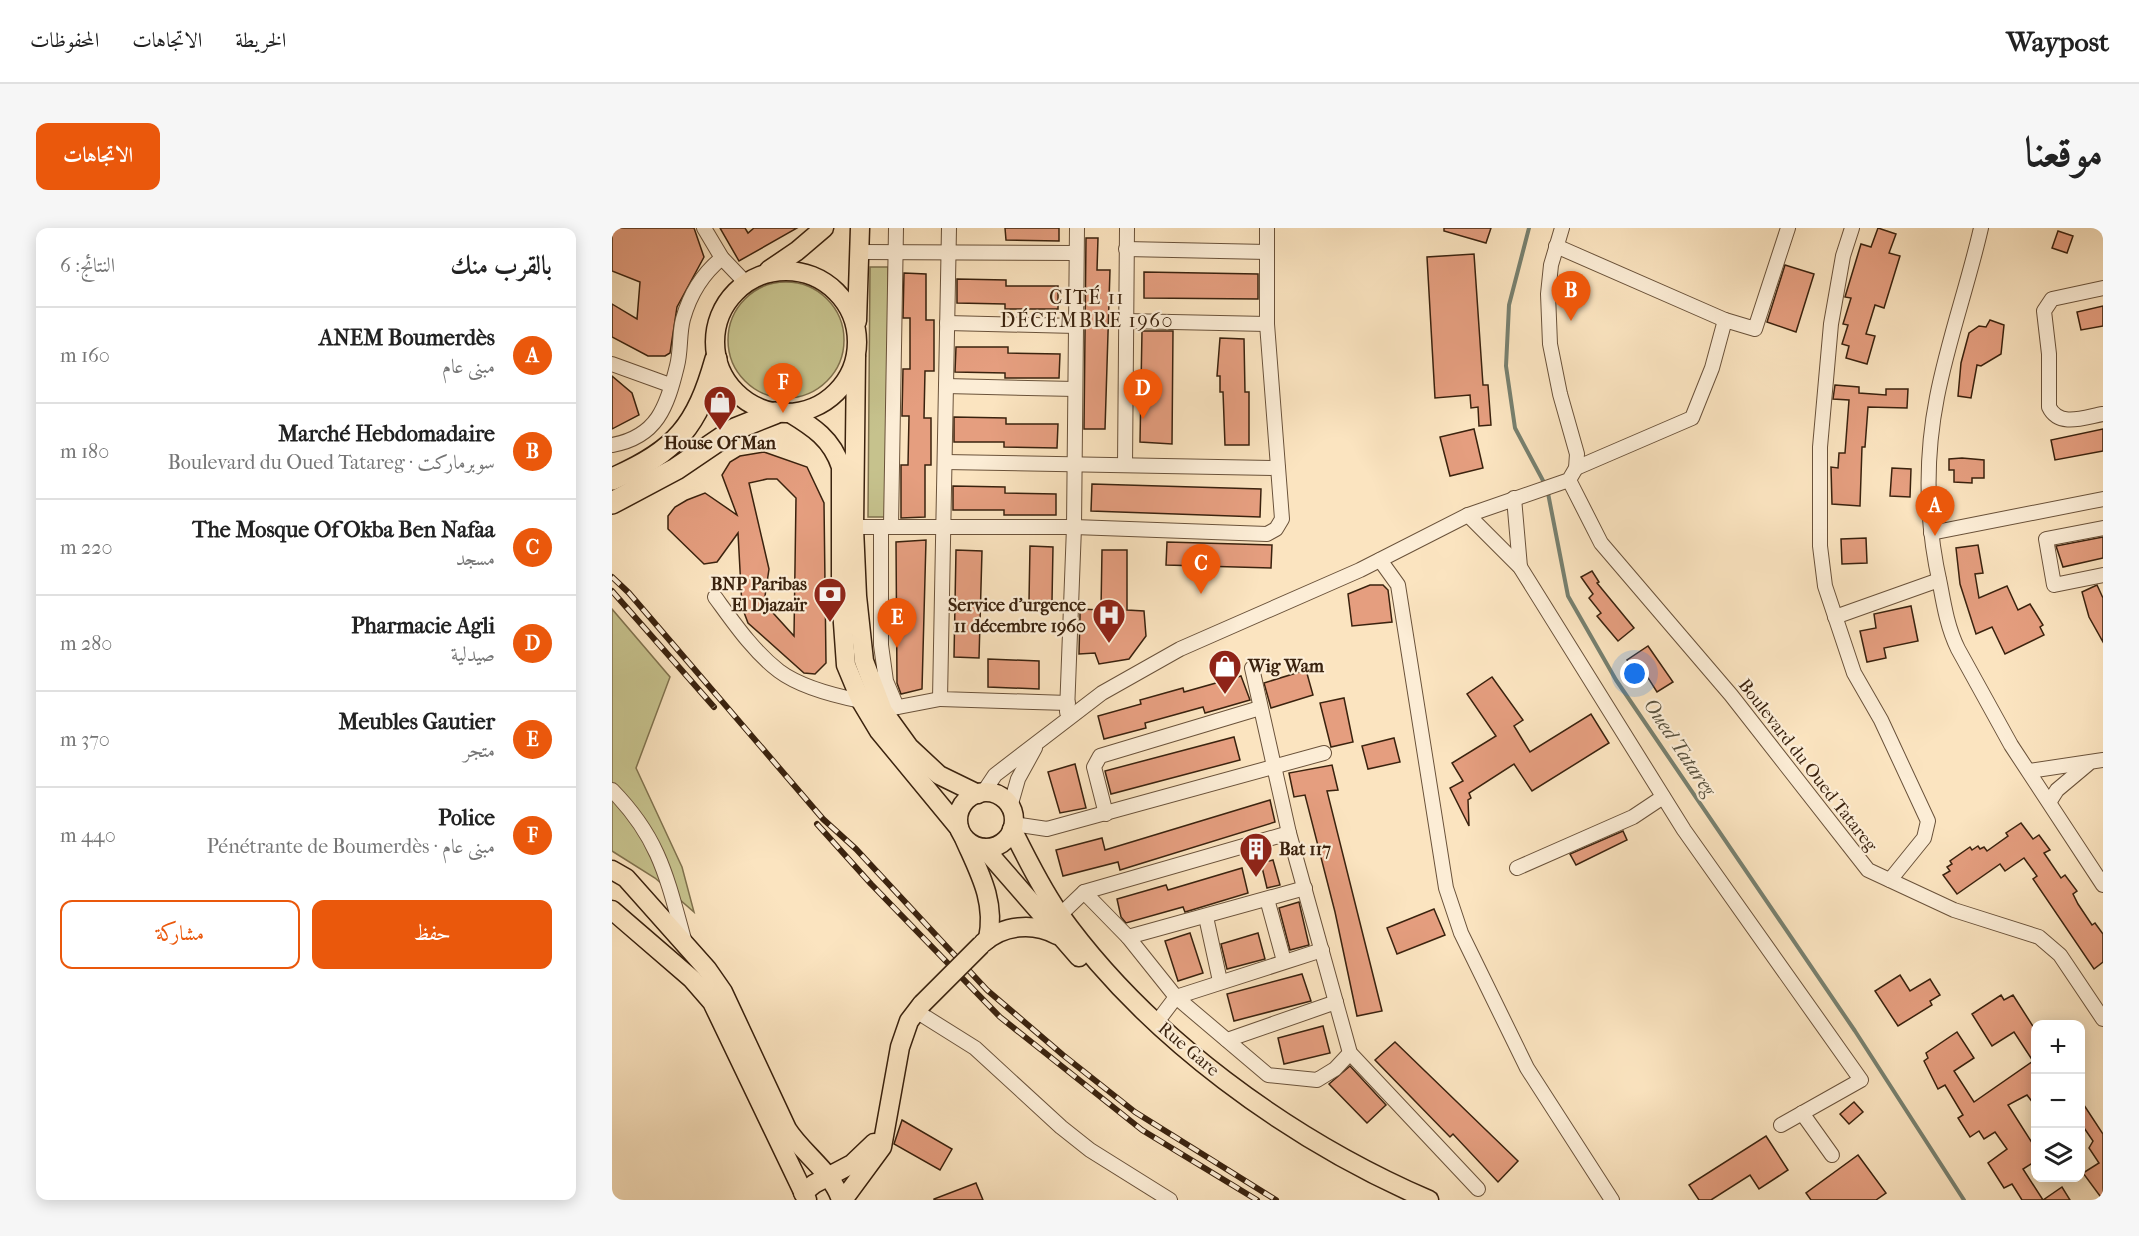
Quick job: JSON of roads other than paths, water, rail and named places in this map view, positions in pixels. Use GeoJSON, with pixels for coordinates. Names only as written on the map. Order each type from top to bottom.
{"type":"FeatureCollection","features":[{"type":"Feature","properties":{"kind":"highway"},"geometry":{"type":"LineString","coordinates":[[612,479],[635,469],[669,446],[685,430],[698,413],[706,396],[716,359]]}},
{"type":"Feature","properties":{"kind":"highway"},"geometry":{"type":"LineString","coordinates":[[612,503],[676,469],[735,429],[782,413]]}},
{"type":"Feature","properties":{"kind":"main road"},"geometry":{"type":"LineString","coordinates":[[824,228],[797,251],[765,273],[745,282],[729,297],[719,316],[714,338],[716,359],[724,378],[738,395],[755,406],[782,413],[823,436],[837,455],[841,467],[864,661],[922,762],[939,775],[980,793],[999,796],[1012,820],[992,846]]}},
{"type":"Feature","properties":{"kind":"main road"},"geometry":{"type":"LineString","coordinates":[[860,228],[848,527],[841,595],[846,665],[861,701],[895,752],[973,845],[992,846]]}},
{"type":"Feature","properties":{"kind":"main road"},"geometry":{"type":"LineString","coordinates":[[765,273],[788,270],[811,274],[832,286],[848,304],[857,325]]}},
{"type":"Feature","properties":{"kind":"main road"},"geometry":{"type":"LineString","coordinates":[[782,413],[820,405],[839,391],[852,371],[856,357]]}},
{"type":"Feature","properties":{"kind":"main road"},"geometry":{"type":"LineString","coordinates":[[980,793],[970,797],[959,811],[962,833],[990,902],[989,939]]}},
{"type":"Feature","properties":{"kind":"main road","name":"Rue Gare"},"geometry":{"type":"LineString","coordinates":[[1012,820],[1035,874],[1060,915],[1108,973],[1157,1022],[1210,1068],[1314,1140],[1362,1168],[1429,1200]]}},
{"type":"Feature","properties":{"kind":"main road"},"geometry":{"type":"LineString","coordinates":[[989,939],[1002,871],[992,846]]}},
{"type":"Feature","properties":{"kind":"main road"},"geometry":{"type":"LineString","coordinates":[[612,870],[626,878],[715,980],[732,1007],[793,1138],[837,1189],[842,1200],[880,1151],[900,1047],[919,1008],[989,939],[1031,927],[1062,937]]}},
{"type":"Feature","properties":{"kind":"main road","name":"Rue Gare"},"geometry":{"type":"LineString","coordinates":[[1002,871],[1150,1030],[1205,1076],[1307,1149],[1404,1200]]}},
{"type":"Feature","properties":{"kind":"main road"},"geometry":{"type":"LineString","coordinates":[[612,909],[692,979],[712,1002],[805,1196],[827,1178],[852,1164],[885,1130]]}},
{"type":"Feature","properties":{"kind":"street"},"geometry":{"type":"LineString","coordinates":[[704,228],[722,258],[745,282]]}},
{"type":"Feature","properties":{"kind":"street"},"geometry":{"type":"LineString","coordinates":[[896,228],[881,645],[890,709],[940,699],[1068,703]]}},
{"type":"Feature","properties":{"kind":"street"},"geometry":{"type":"LineString","coordinates":[[940,699],[949,228]]}},
{"type":"Feature","properties":{"kind":"street"},"geometry":{"type":"LineString","coordinates":[[1066,720],[1074,527],[1077,228]]}},
{"type":"Feature","properties":{"kind":"street"},"geometry":{"type":"LineString","coordinates":[[1125,465],[1126,228]]}},
{"type":"Feature","properties":{"kind":"street"},"geometry":{"type":"LineString","coordinates":[[848,527],[1074,527],[1266,534],[1276,529],[1282,519],[1267,324],[1267,228]]}},
{"type":"Feature","properties":{"kind":"street","name":"Boulevard du Oued Tatareg"},"geometry":{"type":"LineString","coordinates":[[1562,228],[1556,246],[1548,294],[1550,344],[1560,394],[1576,448],[1573,474],[1601,543],[1731,695],[1868,870],[1954,910],[2039,937],[2061,955],[2103,1019]]}},
{"type":"Feature","properties":{"kind":"street"},"geometry":{"type":"LineString","coordinates":[[1556,246],[1725,320],[1755,329],[1788,228]]}},
{"type":"Feature","properties":{"kind":"street"},"geometry":{"type":"LineString","coordinates":[[1852,228],[1843,256],[1831,324],[1820,447],[1820,546],[1825,586],[1854,673],[1881,720],[1928,821],[1924,838],[1890,880]]}},
{"type":"Feature","properties":{"kind":"street"},"geometry":{"type":"LineString","coordinates":[[1981,228],[1937,396],[1929,472],[1931,533],[1939,579],[1952,637],[1983,696],[2103,885]]}},
{"type":"Feature","properties":{"kind":"street"},"geometry":{"type":"LineString","coordinates":[[1126,249],[1267,252]]}},
{"type":"Feature","properties":{"kind":"street"},"geometry":{"type":"LineString","coordinates":[[860,252],[1076,253]]}},
{"type":"Feature","properties":{"kind":"street"},"geometry":{"type":"LineString","coordinates":[[612,445],[630,441],[652,428],[664,409],[677,366],[682,321],[692,296],[706,272],[722,258]]}},
{"type":"Feature","properties":{"kind":"street"},"geometry":{"type":"LineString","coordinates":[[2103,288],[2052,299],[2044,311],[2049,407],[2052,414],[2059,419],[2071,420],[2103,414]]}},
{"type":"Feature","properties":{"kind":"street"},"geometry":{"type":"LineString","coordinates":[[980,793],[995,775],[1129,675],[1180,649],[1380,560],[1468,515],[1554,485],[1692,418],[1712,368],[1725,320]]}},
{"type":"Feature","properties":{"kind":"street"},"geometry":{"type":"LineString","coordinates":[[1125,321],[1267,324]]}},
{"type":"Feature","properties":{"kind":"street"},"geometry":{"type":"LineString","coordinates":[[947,323],[1076,326]]}},
{"type":"Feature","properties":{"kind":"street"},"geometry":{"type":"LineString","coordinates":[[612,364],[670,385]]}},
{"type":"Feature","properties":{"kind":"street"},"geometry":{"type":"LineString","coordinates":[[946,386],[1075,389]]}},
{"type":"Feature","properties":{"kind":"street"},"geometry":{"type":"LineString","coordinates":[[945,462],[1278,468]]}},
{"type":"Feature","properties":{"kind":"street"},"geometry":{"type":"LineString","coordinates":[[1514,498],[1520,567]]}},
{"type":"Feature","properties":{"kind":"street"},"geometry":{"type":"LineString","coordinates":[[1931,533],[2103,499]]}},
{"type":"Feature","properties":{"kind":"street"},"geometry":{"type":"LineString","coordinates":[[1468,515],[1520,567],[1684,830],[1861,1080],[1781,1125]]}},
{"type":"Feature","properties":{"kind":"street"},"geometry":{"type":"LineString","coordinates":[[2103,528],[2046,540],[2054,585],[2103,575]]}},
{"type":"Feature","properties":{"kind":"street"},"geometry":{"type":"LineString","coordinates":[[1380,560],[1398,585],[1441,867],[1461,933],[1527,1068],[1612,1200]]}},
{"type":"Feature","properties":{"kind":"street"},"geometry":{"type":"LineString","coordinates":[[1836,617],[1939,579]]}},
{"type":"Feature","properties":{"kind":"street"},"geometry":{"type":"LineString","coordinates":[[715,597],[744,636],[780,671],[832,695],[861,701]]}},
{"type":"Feature","properties":{"kind":"street"},"geometry":{"type":"LineString","coordinates":[[1252,668],[1289,833],[1350,1053],[1364,1071],[1478,1189]]}},
{"type":"Feature","properties":{"kind":"street"},"geometry":{"type":"LineString","coordinates":[[1106,814],[1094,767],[1100,756],[1260,708]]}},
{"type":"Feature","properties":{"kind":"street"},"geometry":{"type":"LineString","coordinates":[[1037,744],[1021,772],[1012,820],[1047,829],[1324,753]]}},
{"type":"Feature","properties":{"kind":"street"},"geometry":{"type":"LineString","coordinates":[[2029,771],[2096,761]]}},
{"type":"Feature","properties":{"kind":"street"},"geometry":{"type":"LineString","coordinates":[[2050,801],[2056,790],[2096,761]]}},
{"type":"Feature","properties":{"kind":"street"},"geometry":{"type":"LineString","coordinates":[[612,790],[644,826],[664,866],[685,945]]}},
{"type":"Feature","properties":{"kind":"street"},"geometry":{"type":"LineString","coordinates":[[1517,868],[1633,817],[1663,797]]}},
{"type":"Feature","properties":{"kind":"street"},"geometry":{"type":"LineString","coordinates":[[1060,915],[1084,892],[1289,833]]}},
{"type":"Feature","properties":{"kind":"street"},"geometry":{"type":"LineString","coordinates":[[1128,937],[1305,888]]}},
{"type":"Feature","properties":{"kind":"street"},"geometry":{"type":"LineString","coordinates":[[1084,892],[1128,937],[1176,997],[1268,1075],[1317,1080],[1335,1069],[1350,1053]]}},
{"type":"Feature","properties":{"kind":"street"},"geometry":{"type":"LineString","coordinates":[[1267,899],[1284,961]]}},
{"type":"Feature","properties":{"kind":"street"},"geometry":{"type":"LineString","coordinates":[[1206,917],[1220,981]]}},
{"type":"Feature","properties":{"kind":"street"},"geometry":{"type":"LineString","coordinates":[[1157,1022],[1176,997],[1322,950]]}},
{"type":"Feature","properties":{"kind":"street"},"geometry":{"type":"LineString","coordinates":[[1227,1040],[1336,1002]]}},
{"type":"Feature","properties":{"kind":"street"},"geometry":{"type":"LineString","coordinates":[[919,1008],[975,1047],[1060,1127],[1090,1150],[1170,1200]]}},
{"type":"Feature","properties":{"kind":"street"},"geometry":{"type":"LineString","coordinates":[[1802,1113],[1832,1155]]}},
{"type":"Feature","properties":{"kind":"waterway","name":"Oued Tatareg"},"geometry":{"type":"LineString","coordinates":[[1529,228],[1509,305],[1506,366],[1515,428],[1547,488],[1568,596],[1616,680],[1855,1031],[1964,1200]]}},
{"type":"Feature","properties":{"kind":"railway"},"geometry":{"type":"LineString","coordinates":[[612,577],[629,593],[823,819],[856,849],[987,990],[1063,1055],[1135,1112],[1276,1200]]}},
{"type":"Feature","properties":{"kind":"railway"},"geometry":{"type":"LineString","coordinates":[[612,591],[714,707]]}},
{"type":"Feature","properties":{"kind":"railway"},"geometry":{"type":"LineString","coordinates":[[817,824],[871,884],[1000,1017],[1142,1130],[1257,1200]]}},
{"type":"Feature","properties":{"kind":"place","name":"Marché Hebdomadaire"},"geometry":{"type":"Point","coordinates":[1571,321]}},
{"type":"Feature","properties":{"kind":"place","name":"Police"},"geometry":{"type":"Point","coordinates":[783,413]}},
{"type":"Feature","properties":{"kind":"place","name":"Pharmacie Agli"},"geometry":{"type":"Point","coordinates":[1143,419]}},
{"type":"Feature","properties":{"kind":"place","name":"House Of Man"},"geometry":{"type":"Point","coordinates":[720,431]}},
{"type":"Feature","properties":{"kind":"place","name":"ANEM Boumerdès"},"geometry":{"type":"Point","coordinates":[1935,536]}},
{"type":"Feature","properties":{"kind":"place","name":"The Mosque Of Okba Ben Nafaa"},"geometry":{"type":"Point","coordinates":[1201,594]}},
{"type":"Feature","properties":{"kind":"place","name":"BNP Paribas El Djazaïr"},"geometry":{"type":"Point","coordinates":[830,623]}},
{"type":"Feature","properties":{"kind":"place","name":"Service d'urgence 11 décembre 1960"},"geometry":{"type":"Point","coordinates":[1109,644]}},
{"type":"Feature","properties":{"kind":"place","name":"Meubles Gautier"},"geometry":{"type":"Point","coordinates":[897,648]}},
{"type":"Feature","properties":{"kind":"place","name":"Wig Wam"},"geometry":{"type":"Point","coordinates":[1225,695]}},
{"type":"Feature","properties":{"kind":"place","name":"Bat 117"},"geometry":{"type":"Point","coordinates":[1256,878]}},
{"type":"Feature","properties":{"kind":"district","name":"CITÉ 11 DÉCEMBRE 1960"},"geometry":{"type":"Point","coordinates":[1087,308]}}]}
